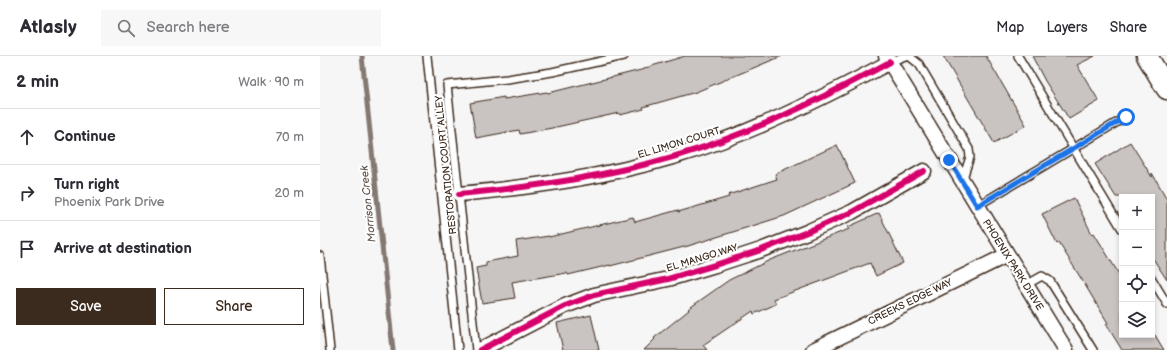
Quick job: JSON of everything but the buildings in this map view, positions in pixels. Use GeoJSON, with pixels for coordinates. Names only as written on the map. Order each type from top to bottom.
{"type":"FeatureCollection","features":[{"type":"Feature","properties":{"kind":"main road"},"geometry":{"type":"LineString","coordinates":[[1147,56],[1167,89]]}},
{"type":"Feature","properties":{"kind":"street","name":"EL LIMON COURT"},"geometry":{"type":"LineString","coordinates":[[459,194],[515,189],[564,182],[677,156],[768,123],[829,95],[888,59]]}},
{"type":"Feature","properties":{"kind":"street","name":"PHOENIX PARK DRIVE"},"geometry":{"type":"LineString","coordinates":[[888,59],[1066,350]]}},
{"type":"Feature","properties":{"kind":"street","name":"EL MANGO WAY"},"geometry":{"type":"LineString","coordinates":[[480,350],[565,306],[594,295],[668,279],[715,266],[807,232],[852,212],[924,171]]}},
{"type":"Feature","properties":{"kind":"street","name":"CREEKS EDGE WAY"},"geometry":{"type":"LineString","coordinates":[[813,350],[1007,255]]}},
{"type":"Feature","properties":{"kind":"lane"},"geometry":{"type":"LineString","coordinates":[[428,56],[458,350]]}},
{"type":"Feature","properties":{"kind":"lane","name":"RESTORATION COURT ALLEY"},"geometry":{"type":"LineString","coordinates":[[476,350],[447,85],[507,80],[597,63],[624,56]]}},
{"type":"Feature","properties":{"kind":"lane"},"geometry":{"type":"LineString","coordinates":[[888,59],[905,56]]}},
{"type":"Feature","properties":{"kind":"lane"},"geometry":{"type":"LineString","coordinates":[[909,56],[919,64],[970,149],[970,158],[962,181]]}},
{"type":"Feature","properties":{"kind":"lane"},"geometry":{"type":"LineString","coordinates":[[1018,56],[1119,224]]}},
{"type":"Feature","properties":{"kind":"lane"},"geometry":{"type":"LineString","coordinates":[[977,206],[1126,117]]}},
{"type":"Feature","properties":{"kind":"lane"},"geometry":{"type":"LineString","coordinates":[[320,256],[330,350]]}},
{"type":"Feature","properties":{"kind":"lane"},"geometry":{"type":"LineString","coordinates":[[1026,285],[1042,276],[1050,281],[1092,350]]}},
{"type":"Feature","properties":{"kind":"lane"},"geometry":{"type":"LineString","coordinates":[[1155,284],[1167,304]]}},
{"type":"Feature","properties":{"kind":"waterway","name":"Morrison Creek"},"geometry":{"type":"LineString","coordinates":[[362,56],[393,350]]}},
{"type":"Feature","properties":{"kind":"cycle path"},"geometry":{"type":"LineString","coordinates":[[459,194],[569,180],[623,170],[676,156],[731,137],[785,115],[890,62]]}},
{"type":"Feature","properties":{"kind":"cycle path"},"geometry":{"type":"LineString","coordinates":[[480,350],[565,306],[594,295],[668,279],[761,250],[807,232],[852,212],[924,171]]}},
{"type":"Feature","properties":{"kind":"route"},"geometry":{"type":"LineString","coordinates":[[949,160],[977,206],[1126,117]]}}]}
